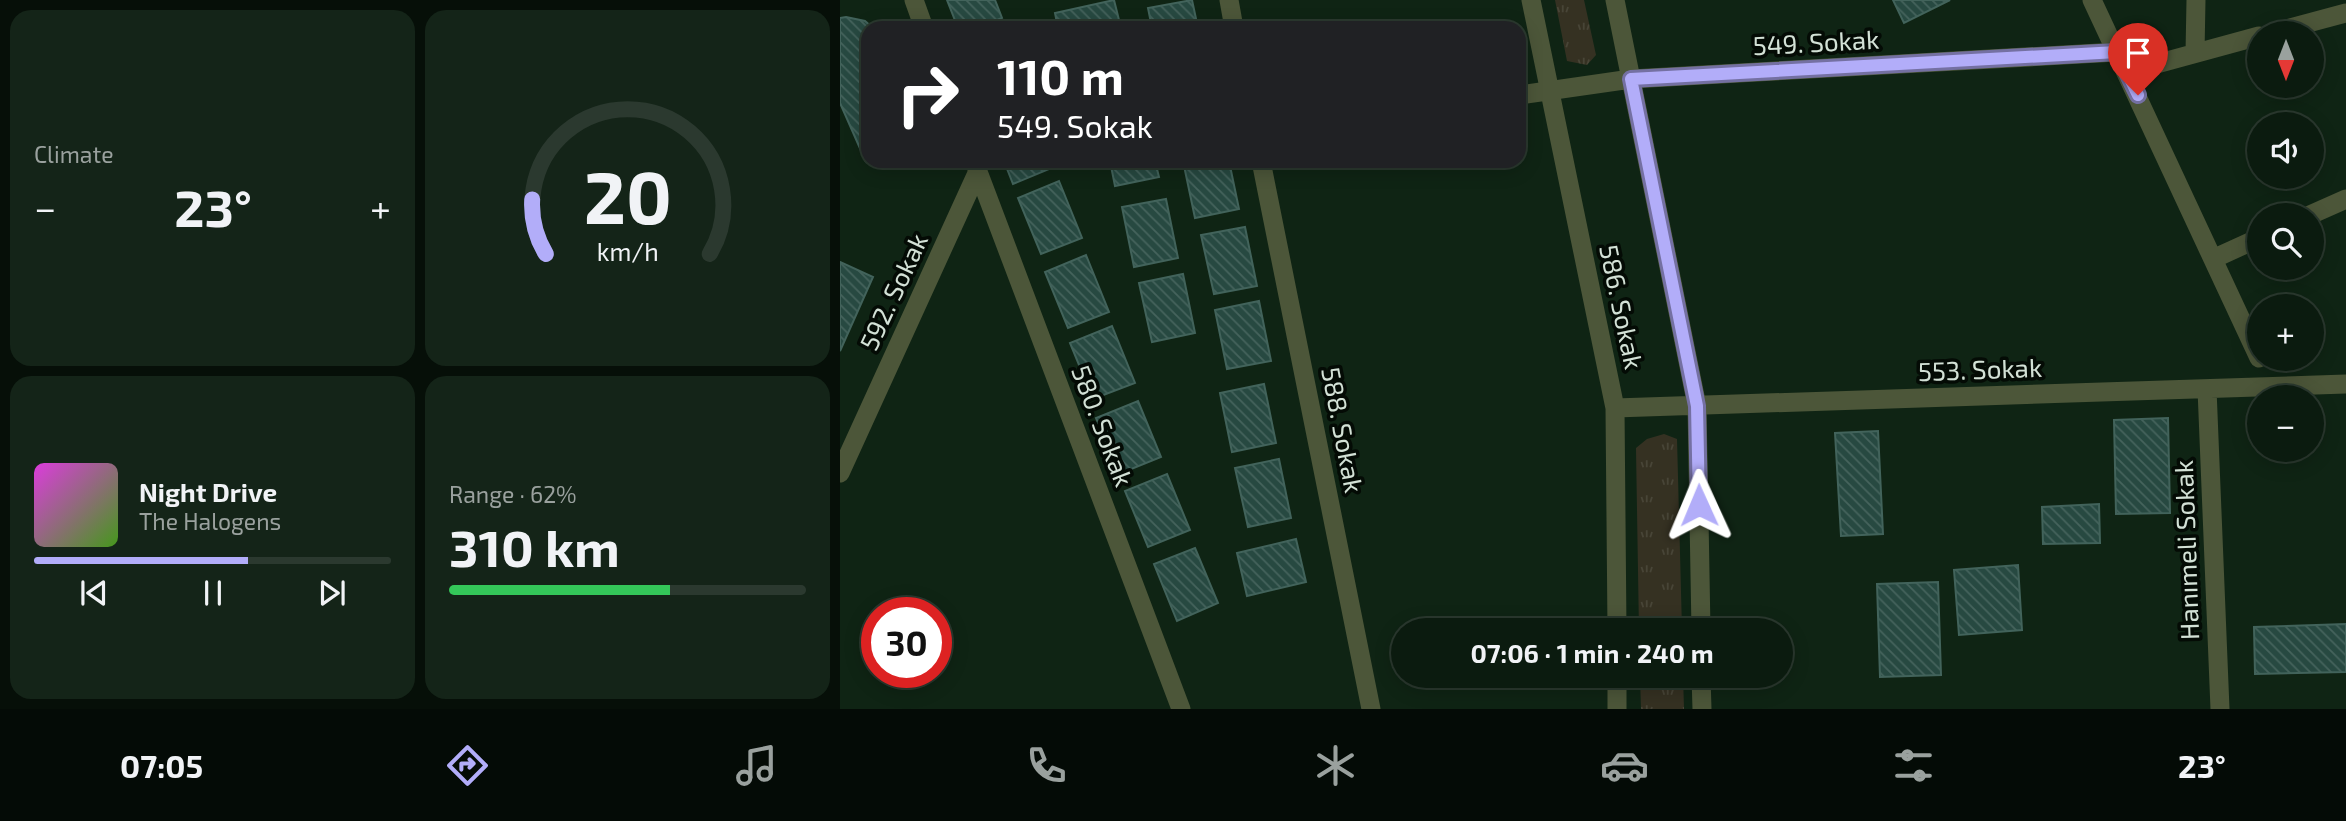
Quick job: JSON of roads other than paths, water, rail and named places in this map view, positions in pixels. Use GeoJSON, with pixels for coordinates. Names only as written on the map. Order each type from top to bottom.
{"type":"FeatureCollection","features":[{"type":"Feature","properties":{"kind":"street"},"geometry":{"type":"LineString","coordinates":[[914,0],[922,21]]}},
{"type":"Feature","properties":{"kind":"street"},"geometry":{"type":"LineString","coordinates":[[1229,0],[1233,21]]}},
{"type":"Feature","properties":{"kind":"street","name":"586. Sokak"},"geometry":{"type":"LineString","coordinates":[[1531,0],[1615,408],[1617,618]]}},
{"type":"Feature","properties":{"kind":"street","name":"586. Sokak"},"geometry":{"type":"LineString","coordinates":[[1615,0],[1697,406],[1700,618]]}},
{"type":"Feature","properties":{"kind":"street"},"geometry":{"type":"LineString","coordinates":[[2092,0],[2247,331]]}},
{"type":"Feature","properties":{"kind":"street"},"geometry":{"type":"LineString","coordinates":[[2194,53],[2196,0]]}},
{"type":"Feature","properties":{"kind":"street"},"geometry":{"type":"LineString","coordinates":[[2316,21],[2346,13]]}},
{"type":"Feature","properties":{"kind":"street"},"geometry":{"type":"LineString","coordinates":[[2127,72],[2247,39]]}},
{"type":"Feature","properties":{"kind":"street","name":"549. Sokak"},"geometry":{"type":"LineString","coordinates":[[1526,94],[1631,79],[2117,52]]}},
{"type":"Feature","properties":{"kind":"street","name":"592. Sokak"},"geometry":{"type":"LineString","coordinates":[[840,473],[975,168]]}},
{"type":"Feature","properties":{"kind":"street","name":"580. Sokak"},"geometry":{"type":"LineString","coordinates":[[977,168],[1181,709]]}},
{"type":"Feature","properties":{"kind":"street","name":"588. Sokak"},"geometry":{"type":"LineString","coordinates":[[1262,168],[1371,709]]}},
{"type":"Feature","properties":{"kind":"street"},"geometry":{"type":"LineString","coordinates":[[2324,209],[2346,199]]}},
{"type":"Feature","properties":{"kind":"street"},"geometry":{"type":"LineString","coordinates":[[2215,258],[2247,243]]}},
{"type":"Feature","properties":{"kind":"street","name":"553. Sokak"},"geometry":{"type":"LineString","coordinates":[[2321,385],[2346,384]]}},
{"type":"Feature","properties":{"kind":"street","name":"553. Sokak"},"geometry":{"type":"LineString","coordinates":[[1615,408],[2247,388]]}},
{"type":"Feature","properties":{"kind":"street","name":"Hanımeli Sokak"},"geometry":{"type":"LineString","coordinates":[[2207,389],[2220,709]]}},
{"type":"Feature","properties":{"kind":"street"},"geometry":{"type":"LineString","coordinates":[[1617,688],[1617,709]]}},
{"type":"Feature","properties":{"kind":"street"},"geometry":{"type":"LineString","coordinates":[[1701,688],[1702,709]]}}]}
